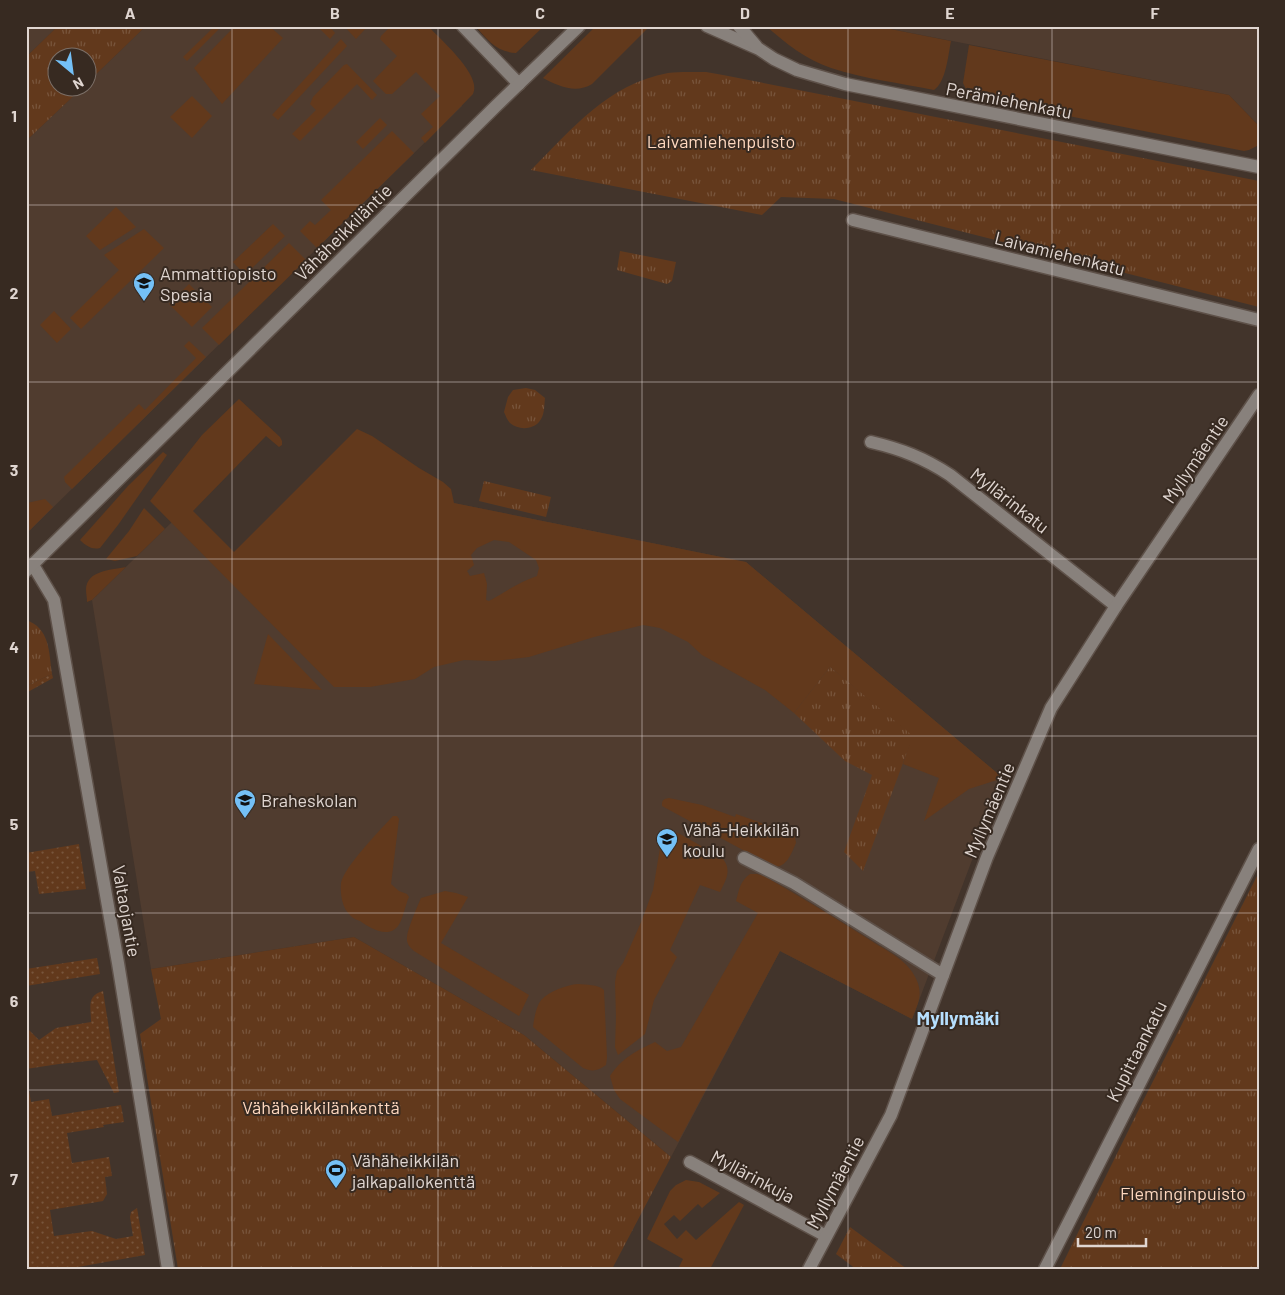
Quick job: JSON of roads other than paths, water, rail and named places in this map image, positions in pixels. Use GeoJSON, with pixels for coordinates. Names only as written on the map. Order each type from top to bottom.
{"type":"FeatureCollection","features":[{"type":"Feature","properties":{"kind":"street"},"geometry":{"type":"LineString","coordinates":[[463,26],[519,84]]}},
{"type":"Feature","properties":{"kind":"street","name":"Vähäheikkiläntie"},"geometry":{"type":"LineString","coordinates":[[29,568],[199,398],[579,26]]}},
{"type":"Feature","properties":{"kind":"street","name":"Perämiehenkatu"},"geometry":{"type":"LineString","coordinates":[[707,26],[797,70],[846,84],[1259,168]]}},
{"type":"Feature","properties":{"kind":"street","name":"Perämiehenkatu"},"geometry":{"type":"LineString","coordinates":[[739,26],[759,50]]}},
{"type":"Feature","properties":{"kind":"street","name":"Laivamiehenkatu"},"geometry":{"type":"LineString","coordinates":[[853,220],[1259,320]]}},
{"type":"Feature","properties":{"kind":"street","name":"Myllymäentie"},"geometry":{"type":"LineString","coordinates":[[809,1269],[891,1115],[987,857],[1052,708],[1116,606],[1259,395]]}},
{"type":"Feature","properties":{"kind":"street","name":"Myllärinkatu"},"geometry":{"type":"LineString","coordinates":[[871,442],[912,454],[930,462],[950,475],[1116,606]]}},
{"type":"Feature","properties":{"kind":"street","name":"Valtaojantie"},"geometry":{"type":"LineString","coordinates":[[29,568],[54,600],[119,966],[168,1269]]}},
{"type":"Feature","properties":{"kind":"street","name":"Kupittaankatu"},"geometry":{"type":"LineString","coordinates":[[1045,1269],[1259,849]]}},
{"type":"Feature","properties":{"kind":"street"},"geometry":{"type":"LineString","coordinates":[[744,858],[794,883],[943,975]]}},
{"type":"Feature","properties":{"kind":"street","name":"Myllärinkuja"},"geometry":{"type":"LineString","coordinates":[[690,1162],[826,1236]]}},
{"type":"Feature","properties":{"kind":"place","name":"Ammattiopisto Spesia"},"geometry":{"type":"Point","coordinates":[144,302]}},
{"type":"Feature","properties":{"kind":"place","name":"Braheskolan"},"geometry":{"type":"Point","coordinates":[245,819]}},
{"type":"Feature","properties":{"kind":"place","name":"Vähä-Heikkilän koulu"},"geometry":{"type":"Point","coordinates":[667,858]}},
{"type":"Feature","properties":{"kind":"place","name":"Vähäheikkilän jalkapallokenttä"},"geometry":{"type":"Point","coordinates":[336,1189]}},
{"type":"Feature","properties":{"kind":"district","name":"Myllymäki"},"geometry":{"type":"Point","coordinates":[958,1017]}},
{"type":"Feature","properties":{"kind":"park label","name":"Laivamiehenpuisto"},"geometry":{"type":"Point","coordinates":[721,141]}},
{"type":"Feature","properties":{"kind":"park label","name":"Vähäheikkilänkenttä"},"geometry":{"type":"Point","coordinates":[321,1107]}},
{"type":"Feature","properties":{"kind":"park label","name":"Fleminginpuisto"},"geometry":{"type":"Point","coordinates":[1183,1193]}}]}
